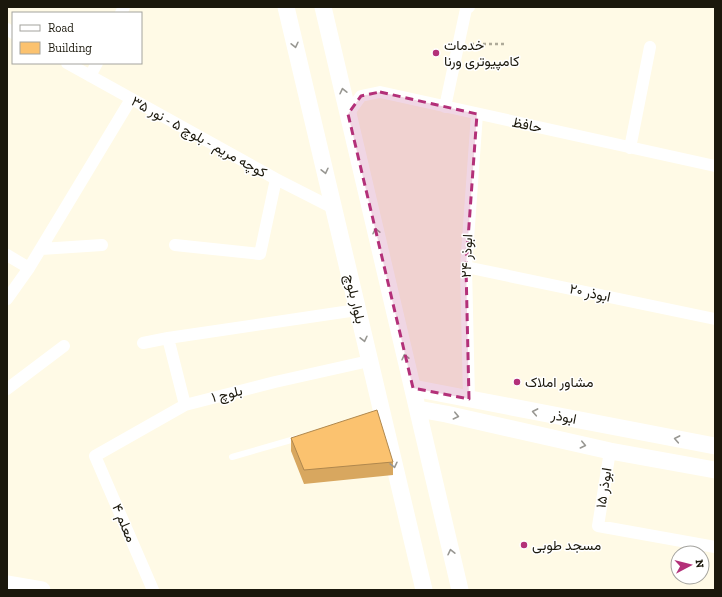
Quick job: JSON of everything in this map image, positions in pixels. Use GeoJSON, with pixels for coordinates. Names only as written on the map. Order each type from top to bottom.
{"type":"FeatureCollection","features":[{"type":"Feature","properties":{"kind":"main road","name":"بلوار بلوچ"},"geometry":{"type":"LineString","coordinates":[[286,7],[369,361],[378,415],[424,590]]}},
{"type":"Feature","properties":{"kind":"main road"},"geometry":{"type":"LineString","coordinates":[[323,7],[460,590]]}},
{"type":"Feature","properties":{"kind":"main road","name":"ابوذر"},"geometry":{"type":"LineString","coordinates":[[412,388],[715,446]]}},
{"type":"Feature","properties":{"kind":"main road","name":"ابوذر"},"geometry":{"type":"LineString","coordinates":[[418,409],[610,451],[715,470]]}},
{"type":"Feature","properties":{"kind":"main road"},"geometry":{"type":"LineString","coordinates":[[7,584],[42,590]]}},
{"type":"Feature","properties":{"kind":"street"},"geometry":{"type":"LineString","coordinates":[[445,107],[466,9],[469,7]]}},
{"type":"Feature","properties":{"kind":"street"},"geometry":{"type":"LineString","coordinates":[[630,148],[650,47]]}},
{"type":"Feature","properties":{"kind":"street","name":"کوچه مریم - بلوچ ۵ - نور ۳۵"},"geometry":{"type":"LineString","coordinates":[[69,64],[276,179],[333,208]]}},
{"type":"Feature","properties":{"kind":"street"},"geometry":{"type":"LineString","coordinates":[[90,76],[96,64]]}},
{"type":"Feature","properties":{"kind":"street","name":"حافظ"},"geometry":{"type":"LineString","coordinates":[[348,114],[361,96],[380,92],[715,166]]}},
{"type":"Feature","properties":{"kind":"street"},"geometry":{"type":"LineString","coordinates":[[7,299],[29,268],[131,99]]}},
{"type":"Feature","properties":{"kind":"street","name":"ابوذر ۲۴"},"geometry":{"type":"LineString","coordinates":[[469,399],[466,267],[477,114]]}},
{"type":"Feature","properties":{"kind":"street"},"geometry":{"type":"LineString","coordinates":[[176,245],[260,254],[276,179]]}},
{"type":"Feature","properties":{"kind":"street"},"geometry":{"type":"LineString","coordinates":[[40,249],[102,245]]}},
{"type":"Feature","properties":{"kind":"street"},"geometry":{"type":"LineString","coordinates":[[7,255],[29,268]]}},
{"type":"Feature","properties":{"kind":"street","name":"ابوذر ۲۰"},"geometry":{"type":"LineString","coordinates":[[466,267],[715,318]]}},
{"type":"Feature","properties":{"kind":"street"},"geometry":{"type":"LineString","coordinates":[[143,343],[357,310]]}},
{"type":"Feature","properties":{"kind":"street"},"geometry":{"type":"LineString","coordinates":[[168,338],[185,405]]}},
{"type":"Feature","properties":{"kind":"street"},"geometry":{"type":"LineString","coordinates":[[7,389],[64,346]]}},
{"type":"Feature","properties":{"kind":"street","name":"بلوچ ۱"},"geometry":{"type":"LineString","coordinates":[[96,456],[185,405],[275,382],[369,361]]}},
{"type":"Feature","properties":{"kind":"street","name":"ابوذر ۱۵"},"geometry":{"type":"LineString","coordinates":[[610,451],[598,526],[715,547]]}},
{"type":"Feature","properties":{"kind":"street","name":"معلم ۴"},"geometry":{"type":"LineString","coordinates":[[96,456],[152,590]]}},
{"type":"Feature","properties":{"kind":"lane"},"geometry":{"type":"LineString","coordinates":[[232,457],[307,435]]}},
{"type":"Feature","properties":{"kind":"path"},"geometry":{"type":"LineString","coordinates":[[458,44],[507,44]]}},
{"type":"Feature","properties":{"kind":"highlighted area"},"geometry":{"type":"Polygon","coordinates":[[[380,92],[477,114],[466,267],[469,399],[413,388],[348,114],[361,96],[380,92]]]}},
{"type":"Feature","properties":{"kind":"building"},"geometry":{"type":"Polygon","coordinates":[[[377,410],[393,462],[304,470],[291,438],[377,410]]]}},
{"type":"Feature","properties":{"kind":"place","name":"خدمات کامپیوتری ورنا"},"geometry":{"type":"Point","coordinates":[436,53]}},
{"type":"Feature","properties":{"kind":"place","name":"مشاور املاک"},"geometry":{"type":"Point","coordinates":[517,382]}},
{"type":"Feature","properties":{"kind":"place","name":"مسجد طوبی"},"geometry":{"type":"Point","coordinates":[524,545]}}]}
